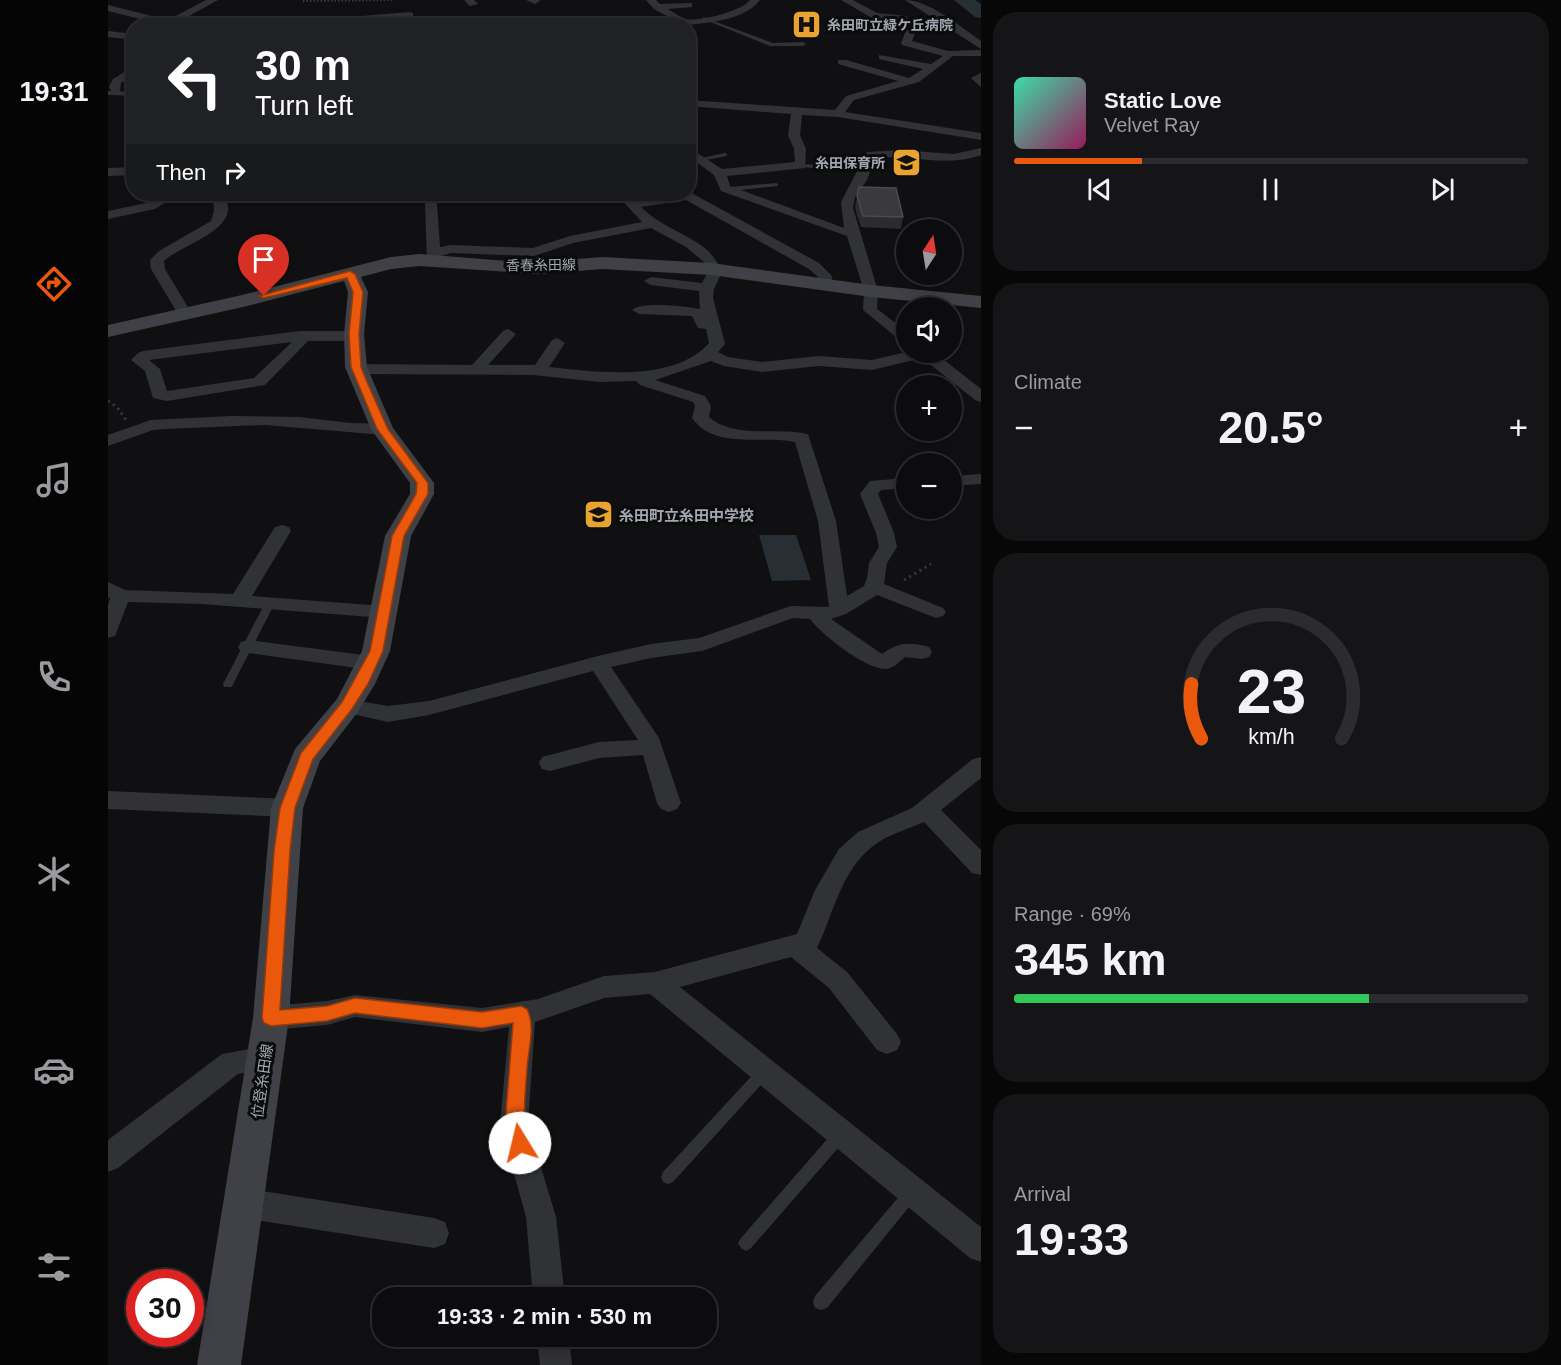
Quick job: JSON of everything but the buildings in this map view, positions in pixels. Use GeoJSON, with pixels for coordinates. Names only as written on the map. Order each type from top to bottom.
{"type":"FeatureCollection","features":[{"type":"Feature","properties":{"kind":"main road","name":"香春糸田線"},"geometry":{"type":"LineString","coordinates":[[108,332],[391,263],[434,256],[507,267],[540,268],[602,263],[711,276],[826,284],[981,302]]}},
{"type":"Feature","properties":{"kind":"main road","name":"位登糸田線"},"geometry":{"type":"LineString","coordinates":[[219,1365],[271,1018],[287,808],[306,757],[347,706],[371,663],[376,651],[398,536],[422,494],[422,483],[382,429],[357,369],[354,336],[358,292],[350,274]]}},
{"type":"Feature","properties":{"kind":"street"},"geometry":{"type":"LineString","coordinates":[[177,18],[213,0]]}},
{"type":"Feature","properties":{"kind":"street"},"geometry":{"type":"LineString","coordinates":[[397,0],[413,18]]}},
{"type":"Feature","properties":{"kind":"street"},"geometry":{"type":"LineString","coordinates":[[696,19],[745,10],[755,0]]}},
{"type":"Feature","properties":{"kind":"street"},"geometry":{"type":"LineString","coordinates":[[846,0],[875,15],[903,18],[912,28],[906,43],[949,54],[981,53]]}},
{"type":"Feature","properties":{"kind":"street"},"geometry":{"type":"LineString","coordinates":[[910,0],[954,26],[981,46]]}},
{"type":"Feature","properties":{"kind":"street"},"geometry":{"type":"LineString","coordinates":[[655,4],[689,4]]}},
{"type":"Feature","properties":{"kind":"street"},"geometry":{"type":"LineString","coordinates":[[655,4],[678,18]]}},
{"type":"Feature","properties":{"kind":"street"},"geometry":{"type":"LineString","coordinates":[[108,8],[152,18]]}},
{"type":"Feature","properties":{"kind":"street"},"geometry":{"type":"LineString","coordinates":[[374,18],[410,15]]}},
{"type":"Feature","properties":{"kind":"street"},"geometry":{"type":"LineString","coordinates":[[108,34],[126,36]]}},
{"type":"Feature","properties":{"kind":"street"},"geometry":{"type":"LineString","coordinates":[[838,114],[850,98],[870,90],[915,80],[930,67],[945,61],[949,54]]}},
{"type":"Feature","properties":{"kind":"street"},"geometry":{"type":"LineString","coordinates":[[883,57],[930,67]]}},
{"type":"Feature","properties":{"kind":"street"},"geometry":{"type":"LineString","coordinates":[[842,62],[909,81]]}},
{"type":"Feature","properties":{"kind":"street"},"geometry":{"type":"LineString","coordinates":[[111,91],[117,81],[126,75]]}},
{"type":"Feature","properties":{"kind":"street"},"geometry":{"type":"LineString","coordinates":[[981,76],[976,78],[981,84]]}},
{"type":"Feature","properties":{"kind":"street"},"geometry":{"type":"LineString","coordinates":[[111,91],[126,90]]}},
{"type":"Feature","properties":{"kind":"street"},"geometry":{"type":"LineString","coordinates":[[696,103],[736,101],[797,111],[838,114],[981,137]]}},
{"type":"Feature","properties":{"kind":"street"},"geometry":{"type":"LineString","coordinates":[[720,173],[801,165],[800,149],[794,135],[797,111]]}},
{"type":"Feature","properties":{"kind":"street"},"geometry":{"type":"LineString","coordinates":[[896,330],[870,310],[871,291],[852,232],[846,209],[846,197],[866,168],[871,155],[891,152],[955,159],[972,156],[981,151]]}},
{"type":"Feature","properties":{"kind":"street"},"geometry":{"type":"LineString","coordinates":[[696,156],[720,173],[725,188],[843,232],[852,232]]}},
{"type":"Feature","properties":{"kind":"street"},"geometry":{"type":"LineString","coordinates":[[108,172],[126,171]]}},
{"type":"Feature","properties":{"kind":"street"},"geometry":{"type":"LineString","coordinates":[[696,195],[730,189]]}},
{"type":"Feature","properties":{"kind":"street"},"geometry":{"type":"LineString","coordinates":[[696,200],[814,266],[825,276],[826,284]]}},
{"type":"Feature","properties":{"kind":"street"},"geometry":{"type":"LineString","coordinates":[[108,215],[150,206],[158,201]]}},
{"type":"Feature","properties":{"kind":"street"},"geometry":{"type":"LineString","coordinates":[[185,314],[158,268],[157,260],[164,250],[211,228],[218,222],[221,214],[219,201]]}},
{"type":"Feature","properties":{"kind":"street"},"geometry":{"type":"LineString","coordinates":[[357,369],[539,371],[600,377],[652,376],[704,359],[717,344],[714,325],[706,301],[711,276],[711,261],[702,250],[652,224],[628,201]]}},
{"type":"Feature","properties":{"kind":"street"},"geometry":{"type":"LineString","coordinates":[[632,206],[660,201]]}},
{"type":"Feature","properties":{"kind":"street"},"geometry":{"type":"LineString","coordinates":[[431,204],[434,256],[451,249],[534,252],[570,240],[652,224]]}},
{"type":"Feature","properties":{"kind":"street"},"geometry":{"type":"LineString","coordinates":[[651,281],[711,276]]}},
{"type":"Feature","properties":{"kind":"street"},"geometry":{"type":"LineString","coordinates":[[639,310],[690,311],[698,314],[703,325],[714,325]]}},
{"type":"Feature","properties":{"kind":"street"},"geometry":{"type":"LineString","coordinates":[[479,370],[480,364],[508,334]]}},
{"type":"Feature","properties":{"kind":"street"},"geometry":{"type":"LineString","coordinates":[[300,336],[301,342],[259,382],[167,396],[159,394],[152,369],[139,360],[143,356],[300,336],[354,336]]}},
{"type":"Feature","properties":{"kind":"street"},"geometry":{"type":"LineString","coordinates":[[539,371],[557,343]]}},
{"type":"Feature","properties":{"kind":"street"},"geometry":{"type":"LineString","coordinates":[[710,354],[733,363],[762,367],[819,361],[872,365],[896,359]]}},
{"type":"Feature","properties":{"kind":"street"},"geometry":{"type":"LineString","coordinates":[[937,363],[952,375]]}},
{"type":"Feature","properties":{"kind":"street"},"geometry":{"type":"LineString","coordinates":[[641,376],[646,382],[699,399],[703,406],[700,417],[705,424],[719,430],[758,436],[802,438],[827,521],[839,610]]}},
{"type":"Feature","properties":{"kind":"street"},"geometry":{"type":"LineString","coordinates":[[962,378],[981,377]]}},
{"type":"Feature","properties":{"kind":"street"},"geometry":{"type":"LineString","coordinates":[[962,383],[981,397]]}},
{"type":"Feature","properties":{"kind":"street"},"geometry":{"type":"LineString","coordinates":[[108,441],[133,431],[164,424],[273,421],[299,422],[363,431],[382,429]]}},
{"type":"Feature","properties":{"kind":"street"},"geometry":{"type":"LineString","coordinates":[[962,480],[981,479]]}},
{"type":"Feature","properties":{"kind":"street"},"geometry":{"type":"LineString","coordinates":[[880,589],[878,563],[888,548],[885,533],[869,494],[876,485],[896,484]]}},
{"type":"Feature","properties":{"kind":"street"},"geometry":{"type":"LineString","coordinates":[[239,601],[282,531]]}},
{"type":"Feature","properties":{"kind":"street"},"geometry":{"type":"LineString","coordinates":[[347,706],[388,714],[429,708],[598,663],[651,651],[702,644],[791,612],[833,614],[872,590],[880,589],[936,612]]}},
{"type":"Feature","properties":{"kind":"street"},"geometry":{"type":"LineString","coordinates":[[108,631],[115,592],[384,612]]}},
{"type":"Feature","properties":{"kind":"street"},"geometry":{"type":"LineString","coordinates":[[816,613],[826,626],[876,660],[886,662],[901,650],[922,652]]}},
{"type":"Feature","properties":{"kind":"street"},"geometry":{"type":"LineString","coordinates":[[248,647],[371,663]]}},
{"type":"Feature","properties":{"kind":"street"},"geometry":{"type":"LineString","coordinates":[[598,663],[648,738],[669,802]]}},
{"type":"Feature","properties":{"kind":"street"},"geometry":{"type":"LineString","coordinates":[[550,763],[599,750],[651,747]]}},
{"type":"Feature","properties":{"kind":"street"},"geometry":{"type":"LineString","coordinates":[[271,1018],[327,1013],[355,1006],[482,1020],[521,1014],[604,987],[655,983],[807,942],[827,890],[847,856],[866,838],[926,809],[981,765]]}},
{"type":"Feature","properties":{"kind":"street"},"geometry":{"type":"LineString","coordinates":[[108,801],[287,808]]}},
{"type":"Feature","properties":{"kind":"street"},"geometry":{"type":"LineString","coordinates":[[926,809],[981,866]]}},
{"type":"Feature","properties":{"kind":"street"},"geometry":{"type":"LineString","coordinates":[[794,945],[838,980],[887,1042]]}},
{"type":"Feature","properties":{"kind":"street"},"geometry":{"type":"LineString","coordinates":[[655,983],[981,1246]]}},
{"type":"Feature","properties":{"kind":"street"},"geometry":{"type":"LineString","coordinates":[[521,1014],[523,1031],[514,1125],[541,1218],[548,1287]]}},
{"type":"Feature","properties":{"kind":"street"},"geometry":{"type":"LineString","coordinates":[[108,1158],[232,1063],[266,1058]]}},
{"type":"Feature","properties":{"kind":"street"},"geometry":{"type":"LineString","coordinates":[[243,1203],[434,1233]]}},
{"type":"Feature","properties":{"kind":"street"},"geometry":{"type":"LineString","coordinates":[[554,1347],[556,1365]]}},
{"type":"Feature","properties":{"kind":"lane"},"geometry":{"type":"LineString","coordinates":[[705,18],[772,45],[803,44]]}},
{"type":"Feature","properties":{"kind":"lane"},"geometry":{"type":"LineString","coordinates":[[111,91],[126,93]]}},
{"type":"Feature","properties":{"kind":"lane"},"geometry":{"type":"LineString","coordinates":[[700,159],[725,154]]}},
{"type":"Feature","properties":{"kind":"lane"},"geometry":{"type":"LineString","coordinates":[[801,165],[825,167]]}},
{"type":"Feature","properties":{"kind":"lane"},"geometry":{"type":"LineString","coordinates":[[730,189],[776,185]]}},
{"type":"Feature","properties":{"kind":"lane"},"geometry":{"type":"LineString","coordinates":[[228,684],[270,603]]}},
{"type":"Feature","properties":{"kind":"lane"},"geometry":{"type":"LineString","coordinates":[[668,1177],[765,1071]]}},
{"type":"Feature","properties":{"kind":"lane"},"geometry":{"type":"LineString","coordinates":[[746,1244],[842,1134]]}},
{"type":"Feature","properties":{"kind":"lane"},"geometry":{"type":"LineString","coordinates":[[821,1302],[912,1192]]}},
{"type":"Feature","properties":{"kind":"path"},"geometry":{"type":"LineString","coordinates":[[303,1],[397,0]]}},
{"type":"Feature","properties":{"kind":"path"},"geometry":{"type":"LineString","coordinates":[[463,18],[478,16]]}},
{"type":"Feature","properties":{"kind":"path"},"geometry":{"type":"LineString","coordinates":[[108,401],[117,407],[133,431]]}},
{"type":"Feature","properties":{"kind":"path"},"geometry":{"type":"LineString","coordinates":[[880,589],[931,564]]}},
{"type":"Feature","properties":{"kind":"shaded area"},"geometry":{"type":"Polygon","coordinates":[[[759,535],[796,535],[811,580],[772,581],[759,535]]]}},
{"type":"Feature","properties":{"kind":"waterway"},"geometry":{"type":"LineString","coordinates":[[963,0],[981,13]]}},
{"type":"Feature","properties":{"kind":"place","name":"糸田町立緑ケ丘病院"},"geometry":{"type":"Point","coordinates":[806,25]}},
{"type":"Feature","properties":{"kind":"place","name":"糸田保育所"},"geometry":{"type":"Point","coordinates":[906,163]}},
{"type":"Feature","properties":{"kind":"place","name":"糸田町立糸田中学校"},"geometry":{"type":"Point","coordinates":[598,515]}},
{"type":"Feature","properties":{"kind":"route"},"geometry":{"type":"LineString","coordinates":[[264,296],[350,274],[358,292],[354,334],[356,367],[382,429],[422,483],[422,494],[398,536],[376,651],[361,684],[347,706],[306,757],[287,808],[271,1018],[327,1013],[355,1006],[482,1020],[521,1014],[523,1031],[514,1125],[520,1143]]}}]}
